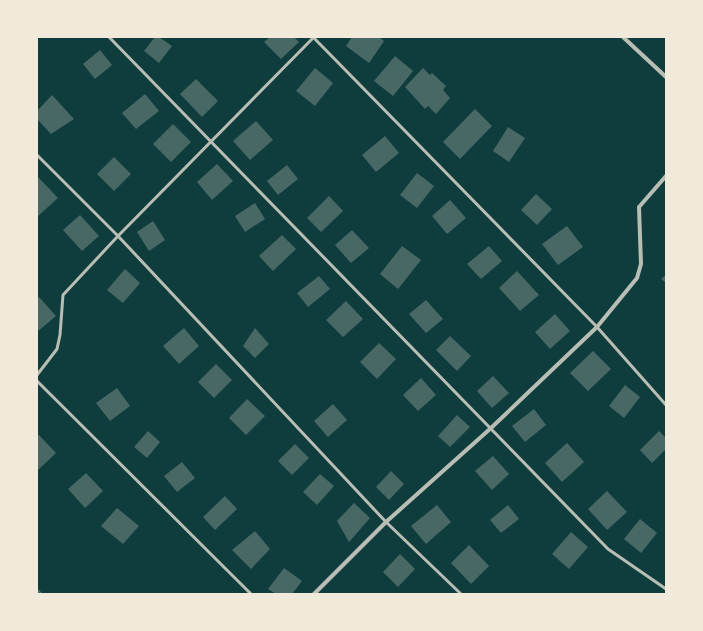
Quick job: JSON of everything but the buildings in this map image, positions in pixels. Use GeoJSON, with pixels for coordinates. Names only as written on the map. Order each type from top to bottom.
{"type":"FeatureCollection","features":[{"type":"Feature","properties":{"kind":"street"},"geometry":{"type":"LineString","coordinates":[[623,37],[666,77]]}},
{"type":"Feature","properties":{"kind":"street"},"geometry":{"type":"LineString","coordinates":[[314,594],[386,522],[491,428],[597,327],[637,278],[641,264],[639,207],[666,176]]}},
{"type":"Feature","properties":{"kind":"lane"},"geometry":{"type":"LineString","coordinates":[[109,37],[608,549],[666,588]]}},
{"type":"Feature","properties":{"kind":"lane"},"geometry":{"type":"LineString","coordinates":[[37,375],[57,349],[60,335],[63,294],[314,37],[597,327],[666,405]]}},
{"type":"Feature","properties":{"kind":"lane"},"geometry":{"type":"LineString","coordinates":[[37,155],[118,236],[386,522],[461,594]]}},
{"type":"Feature","properties":{"kind":"lane"},"geometry":{"type":"LineString","coordinates":[[37,381],[251,594]]}}]}
